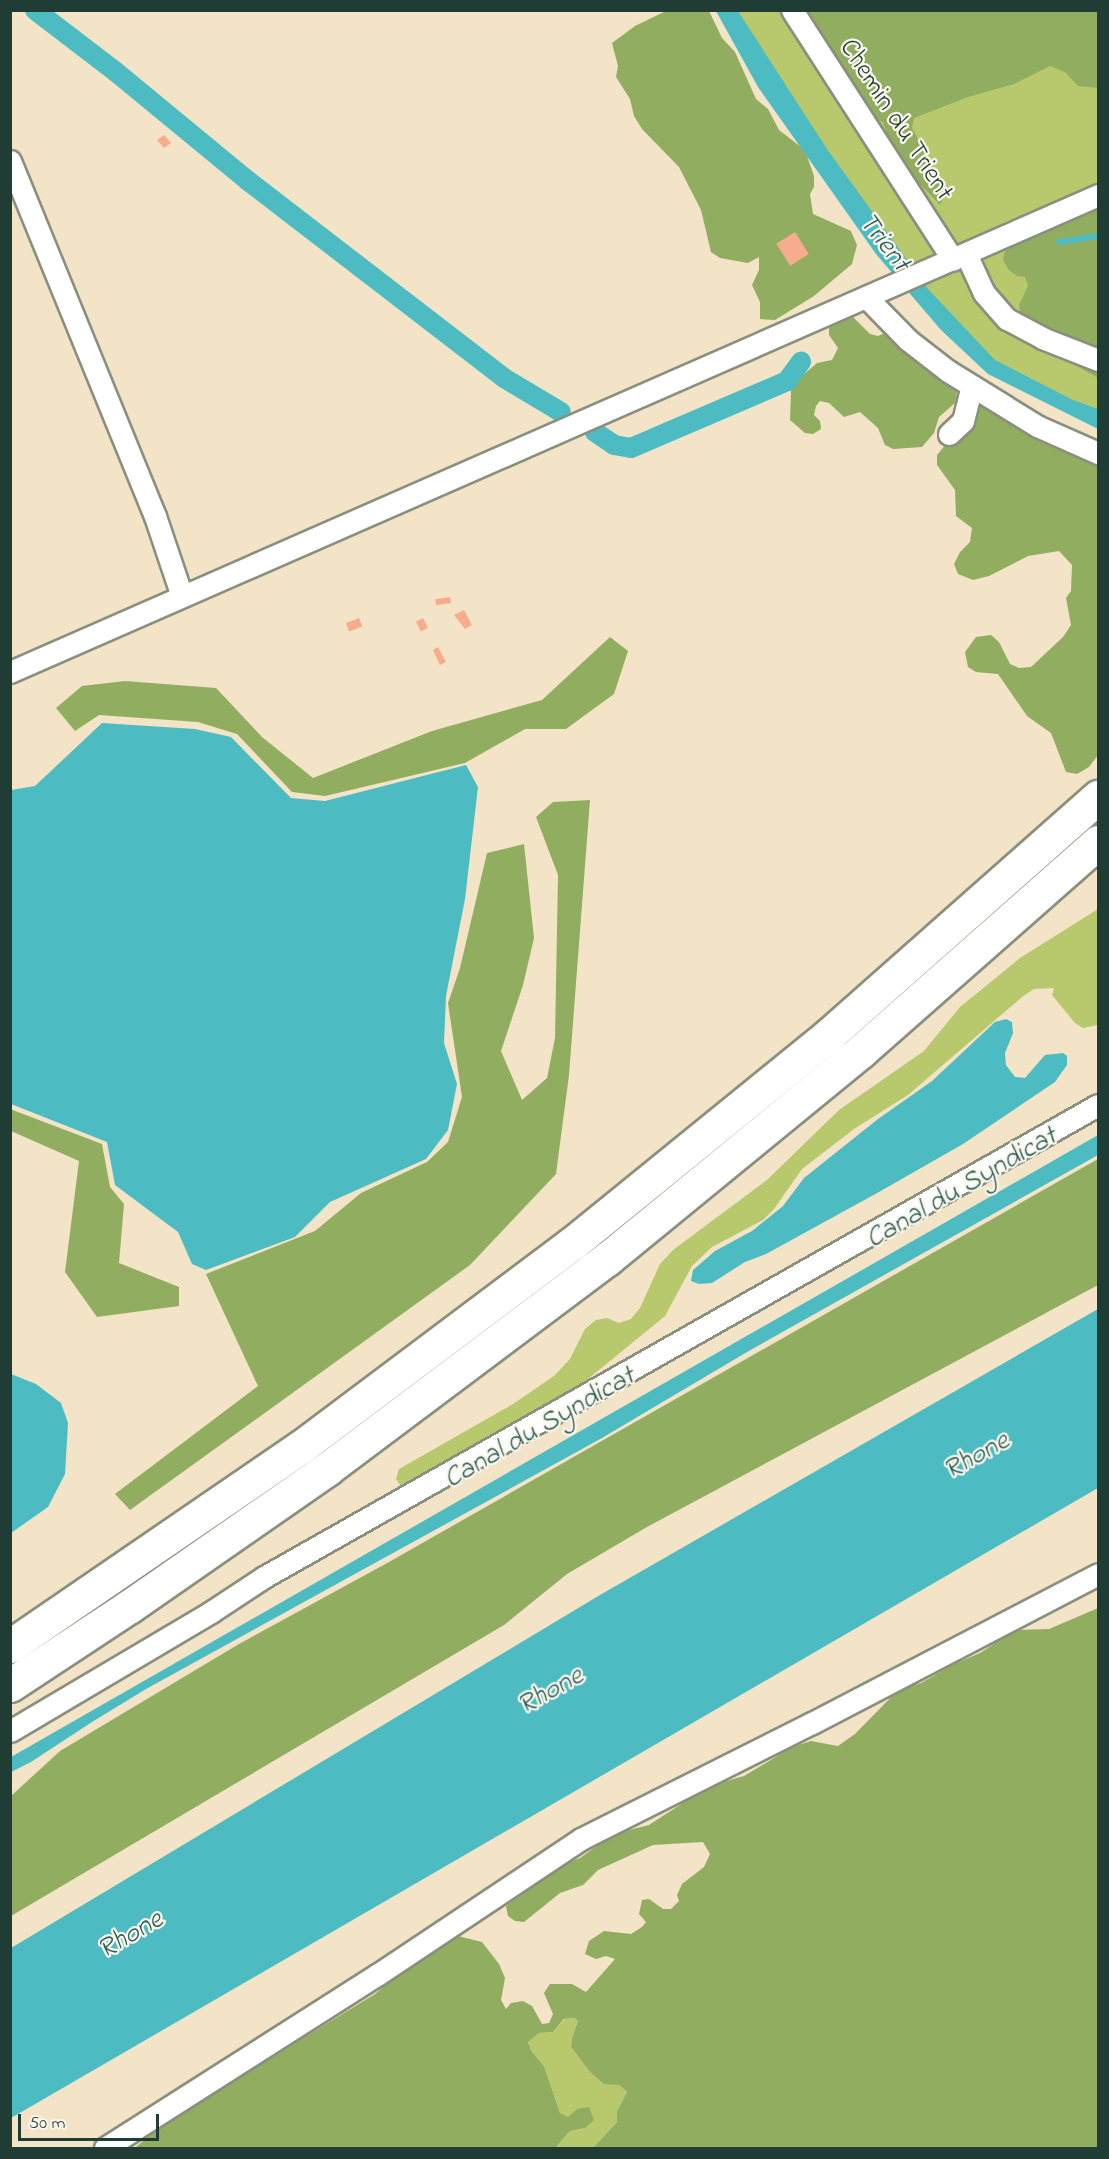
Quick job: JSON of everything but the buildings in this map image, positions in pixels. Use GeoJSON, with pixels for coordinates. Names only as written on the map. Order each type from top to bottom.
{"type":"FeatureCollection","features":[{"type":"Feature","properties":{"kind":"highway"},"geometry":{"type":"LineString","coordinates":[[10,1646],[301,1447],[573,1243],[821,1041],[1098,797]]}},
{"type":"Feature","properties":{"kind":"highway"},"geometry":{"type":"LineString","coordinates":[[10,1685],[130,1606],[327,1469],[598,1266],[861,1051],[1098,842]]}},
{"type":"Feature","properties":{"kind":"street","name":"Chemin du Trient"},"geometry":{"type":"LineString","coordinates":[[792,10],[951,260],[1007,319],[1042,338],[1098,360]]}},
{"type":"Feature","properties":{"kind":"street"},"geometry":{"type":"LineString","coordinates":[[10,161],[155,516],[182,596]]}},
{"type":"Feature","properties":{"kind":"street"},"geometry":{"type":"LineString","coordinates":[[10,672],[1098,195]]}},
{"type":"Feature","properties":{"kind":"street"},"geometry":{"type":"LineString","coordinates":[[872,295],[922,353],[1037,426],[1098,453]]}},
{"type":"Feature","properties":{"kind":"street"},"geometry":{"type":"LineString","coordinates":[[949,434],[963,421],[972,386]]}},
{"type":"Feature","properties":{"kind":"street"},"geometry":{"type":"LineString","coordinates":[[10,1731],[211,1612],[264,1577],[1098,1105]]}},
{"type":"Feature","properties":{"kind":"street"},"geometry":{"type":"LineString","coordinates":[[105,2148],[377,1975],[581,1839],[812,1723],[1098,1574]]}},
{"type":"Feature","properties":{"kind":"green space"},"geometry":{"type":"Polygon","coordinates":[[[666,11],[709,11],[722,38],[735,52],[756,99],[768,109],[779,130],[801,147],[807,156],[814,176],[814,187],[810,194],[813,214],[851,231],[857,245],[852,264],[814,296],[775,320],[760,319],[760,302],[752,285],[759,270],[759,257],[748,263],[720,258],[711,252],[701,210],[679,167],[642,129],[634,116],[630,99],[616,77],[618,66],[612,43],[635,26],[666,11]]]}},
{"type":"Feature","properties":{"kind":"green space"},"geometry":{"type":"Polygon","coordinates":[[[729,11],[1098,11],[1098,418],[991,361],[919,292],[729,11]]]}},
{"type":"Feature","properties":{"kind":"green space"},"geometry":{"type":"Polygon","coordinates":[[[801,11],[1098,11],[1098,88],[1078,86],[1065,72],[1050,66],[1014,84],[968,97],[914,118],[912,128],[931,162],[944,196],[940,205],[895,158],[883,122],[872,118],[801,11]]]}},
{"type":"Feature","properties":{"kind":"green space"},"geometry":{"type":"Polygon","coordinates":[[[1098,209],[1098,378],[1077,366],[1072,351],[1021,315],[1019,305],[1028,286],[1025,277],[1017,276],[1009,270],[1003,260],[1006,247],[1015,241],[1067,216],[1098,209]]]}},
{"type":"Feature","properties":{"kind":"green space"},"geometry":{"type":"Polygon","coordinates":[[[841,316],[852,316],[870,334],[878,336],[889,331],[922,366],[940,373],[957,393],[955,403],[939,417],[934,433],[922,447],[893,449],[885,445],[878,428],[860,412],[844,417],[829,403],[820,401],[814,415],[820,421],[821,429],[813,434],[805,433],[790,420],[791,391],[796,381],[817,363],[832,360],[838,348],[829,335],[829,325],[841,316]]]}},
{"type":"Feature","properties":{"kind":"green space"},"geometry":{"type":"Polygon","coordinates":[[[977,400],[1098,460],[1098,755],[1089,767],[1077,774],[1066,772],[1051,733],[1027,716],[998,674],[976,672],[968,667],[965,652],[976,637],[991,635],[999,642],[1010,664],[1019,668],[1031,667],[1063,637],[1071,625],[1066,598],[1071,591],[1072,565],[1059,551],[1028,556],[989,576],[973,580],[958,574],[954,564],[960,552],[970,542],[972,528],[956,516],[955,490],[937,465],[937,455],[946,444],[968,427],[977,400]]]}},
{"type":"Feature","properties":{"kind":"green space"},"geometry":{"type":"Polygon","coordinates":[[[610,637],[628,651],[614,694],[566,729],[525,729],[465,763],[325,796],[292,792],[237,734],[198,722],[99,715],[75,731],[56,708],[82,686],[125,681],[216,688],[262,737],[313,778],[432,731],[542,700],[610,637]]]}},
{"type":"Feature","properties":{"kind":"green space"},"geometry":{"type":"Polygon","coordinates":[[[590,800],[569,1075],[556,1174],[470,1265],[130,1510],[115,1494],[258,1386],[206,1274],[315,1231],[361,1193],[427,1162],[448,1142],[462,1097],[448,1003],[460,968],[487,853],[524,844],[534,938],[523,985],[501,1051],[522,1100],[547,1078],[555,1038],[558,875],[536,817],[553,802],[590,800]]]}},
{"type":"Feature","properties":{"kind":"green space"},"geometry":{"type":"Polygon","coordinates":[[[1098,909],[1098,1025],[1083,1028],[1075,1023],[1052,995],[1054,988],[1034,989],[908,1095],[854,1129],[802,1169],[774,1209],[763,1220],[712,1247],[692,1266],[665,1316],[572,1392],[406,1487],[400,1485],[396,1479],[399,1469],[513,1404],[554,1376],[570,1359],[585,1329],[596,1320],[607,1318],[619,1323],[631,1319],[640,1308],[660,1264],[673,1250],[767,1180],[839,1110],[924,1051],[960,1007],[1020,958],[1098,909]]]}},
{"type":"Feature","properties":{"kind":"green space"},"geometry":{"type":"Polygon","coordinates":[[[10,1109],[102,1144],[110,1187],[124,1204],[119,1263],[179,1287],[179,1306],[97,1317],[65,1272],[79,1161],[11,1131],[10,1109]]]}},
{"type":"Feature","properties":{"kind":"green space"},"geometry":{"type":"Polygon","coordinates":[[[1098,1159],[1098,1285],[647,1527],[567,1574],[504,1625],[11,1916],[11,1796],[60,1751],[239,1644],[389,1562],[1098,1159]]]}},
{"type":"Feature","properties":{"kind":"green space"},"geometry":{"type":"Polygon","coordinates":[[[1098,1608],[1098,2148],[593,2148],[617,2122],[617,2111],[627,2092],[619,2085],[604,2084],[589,2071],[571,2047],[578,2021],[574,2018],[564,2019],[553,2032],[539,2033],[528,2042],[532,2052],[544,2066],[560,2113],[568,2117],[577,2109],[589,2107],[594,2120],[585,2128],[570,2131],[555,2148],[135,2148],[165,2122],[266,2051],[308,2035],[375,1994],[414,1961],[458,1936],[482,1942],[499,1964],[505,1978],[501,2000],[506,2009],[511,2003],[523,2001],[532,2006],[542,2024],[549,2023],[553,2014],[544,1993],[550,1984],[572,1984],[586,1992],[615,1959],[606,1956],[596,1959],[585,1954],[589,1941],[604,1931],[631,1934],[642,1927],[646,1922],[639,1914],[642,1900],[649,1899],[663,1909],[671,1909],[679,1901],[677,1895],[682,1884],[704,1867],[710,1854],[703,1842],[653,1845],[598,1870],[583,1885],[560,1893],[524,1922],[515,1921],[508,1916],[506,1906],[613,1834],[649,1825],[689,1799],[723,1782],[744,1776],[792,1747],[811,1741],[838,1746],[855,1734],[898,1690],[921,1683],[954,1664],[980,1653],[1015,1630],[1049,1629],[1098,1608]]]}},
{"type":"Feature","properties":{"kind":"green space"},"geometry":{"type":"Polygon","coordinates":[[[574,2018],[578,2021],[571,2047],[589,2071],[619,2085],[627,2092],[617,2111],[617,2122],[593,2148],[555,2148],[570,2131],[585,2128],[577,2109],[568,2118],[560,2113],[544,2066],[532,2052],[528,2041],[539,2033],[553,2032],[565,2019],[574,2018]]]}},
{"type":"Feature","properties":{"kind":"water","name":"Trient"},"geometry":{"type":"Polygon","coordinates":[[[716,11],[738,11],[827,149],[928,289],[995,360],[1073,400],[1098,409],[1098,429],[988,374],[941,330],[876,254],[758,87],[716,11]]]}},
{"type":"Feature","properties":{"kind":"water"},"geometry":{"type":"Polygon","coordinates":[[[102,723],[195,729],[231,737],[291,798],[325,801],[466,765],[478,787],[465,899],[446,996],[444,1043],[457,1084],[448,1130],[426,1159],[330,1202],[295,1237],[206,1270],[192,1264],[178,1232],[115,1185],[107,1142],[11,1104],[11,790],[35,786],[102,723]]]}},
{"type":"Feature","properties":{"kind":"water"},"geometry":{"type":"Polygon","coordinates":[[[1006,1019],[1012,1022],[1013,1033],[1005,1053],[1006,1065],[1015,1077],[1025,1078],[1045,1055],[1063,1053],[1067,1056],[1067,1065],[1055,1082],[963,1144],[766,1254],[745,1262],[712,1283],[699,1284],[691,1281],[693,1270],[715,1251],[752,1231],[783,1206],[804,1178],[878,1119],[932,1081],[995,1022],[1006,1019]]]}},
{"type":"Feature","properties":{"kind":"water","name":"Canal du Syndicat"},"geometry":{"type":"Polygon","coordinates":[[[1098,1135],[1098,1155],[747,1352],[602,1438],[146,1689],[31,1762],[11,1772],[11,1757],[1098,1135]]]}},
{"type":"Feature","properties":{"kind":"water","name":"Rhone"},"geometry":{"type":"Polygon","coordinates":[[[1098,1309],[1098,1488],[11,2118],[11,1948],[600,1595],[1098,1309]]]}},
{"type":"Feature","properties":{"kind":"water"},"geometry":{"type":"Polygon","coordinates":[[[11,1374],[36,1384],[61,1403],[68,1423],[65,1474],[48,1507],[11,1533],[11,1374]]]}},
{"type":"Feature","properties":{"kind":"waterway"},"geometry":{"type":"LineString","coordinates":[[35,10],[116,72],[247,180],[504,378],[561,412]]}},
{"type":"Feature","properties":{"kind":"waterway"},"geometry":{"type":"LineString","coordinates":[[1059,242],[1098,236]]}},
{"type":"Feature","properties":{"kind":"waterway"},"geometry":{"type":"LineString","coordinates":[[595,432],[614,445],[631,448],[787,381],[801,362]]}}]}
